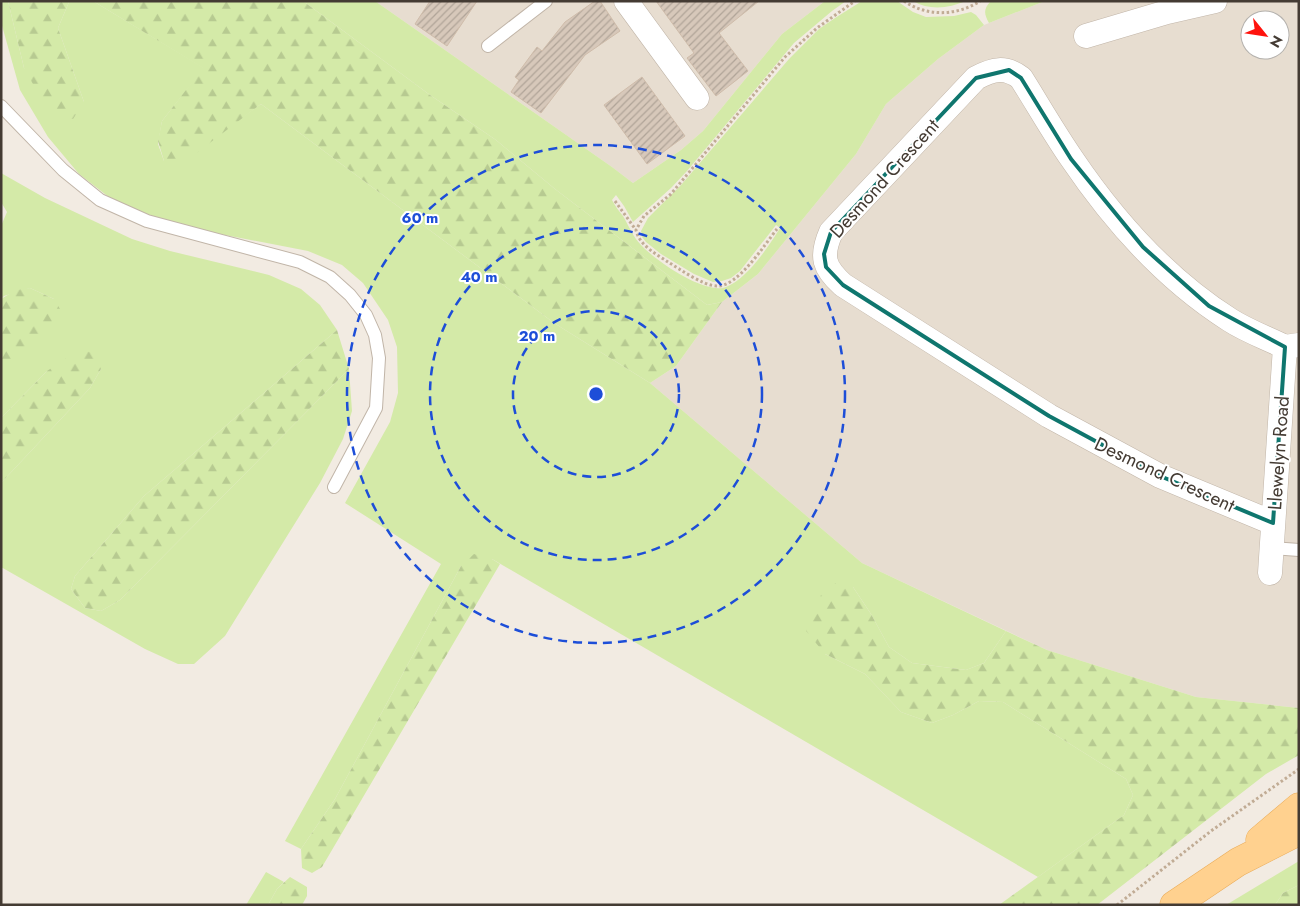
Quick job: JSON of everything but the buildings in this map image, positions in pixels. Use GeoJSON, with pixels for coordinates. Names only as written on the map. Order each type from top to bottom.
{"type":"FeatureCollection","features":[{"type":"Feature","properties":{"kind":"main road"},"geometry":{"type":"LineString","coordinates":[[1238,862],[1276,824],[1299,806]]}},
{"type":"Feature","properties":{"kind":"main road"},"geometry":{"type":"LineString","coordinates":[[1174,905],[1238,862],[1299,831]]}},
{"type":"Feature","properties":{"kind":"street"},"geometry":{"type":"LineString","coordinates":[[626,1],[697,98]]}},
{"type":"Feature","properties":{"kind":"street"},"geometry":{"type":"LineString","coordinates":[[1086,36],[1167,12],[1215,1]]}},
{"type":"Feature","properties":{"kind":"street","name":"Desmond Crescent"},"geometry":{"type":"LineString","coordinates":[[1273,523],[1160,476],[1049,416],[843,285],[826,267],[824,254],[831,232],[976,78],[989,72],[1009,70],[1021,78],[1092,187],[1143,247],[1186,289],[1232,321],[1292,346]]}},
{"type":"Feature","properties":{"kind":"street","name":"Llewelyn Road"},"geometry":{"type":"LineString","coordinates":[[1270,573],[1273,523],[1292,346]]}},
{"type":"Feature","properties":{"kind":"lane"},"geometry":{"type":"LineString","coordinates":[[488,46],[546,1]]}},
{"type":"Feature","properties":{"kind":"lane"},"geometry":{"type":"LineString","coordinates":[[1,106],[63,170],[100,200],[146,221],[300,262],[330,277],[350,295],[366,315],[375,335],[379,358],[376,408],[334,487]]}},
{"type":"Feature","properties":{"kind":"lane"},"geometry":{"type":"LineString","coordinates":[[1272,548],[1299,550]]}},
{"type":"Feature","properties":{"kind":"path"},"geometry":{"type":"LineString","coordinates":[[636,230],[644,216],[671,194],[785,57],[817,28],[855,1]]}},
{"type":"Feature","properties":{"kind":"path"},"geometry":{"type":"LineString","coordinates":[[904,1],[925,12],[945,13],[964,9],[980,1]]}},
{"type":"Feature","properties":{"kind":"path"},"geometry":{"type":"LineString","coordinates":[[615,201],[636,230],[642,242],[684,271],[704,282],[717,286],[724,285],[735,279],[777,228]]}},
{"type":"Feature","properties":{"kind":"path"},"geometry":{"type":"LineString","coordinates":[[1117,905],[1211,830],[1299,769]]}},
{"type":"Feature","properties":{"kind":"highlighted area"},"geometry":{"type":"Polygon","coordinates":[[[1009,70],[1021,78],[1071,159],[1143,247],[1209,306],[1285,347],[1273,523],[1160,476],[1049,416],[843,285],[826,267],[824,254],[831,232],[976,78],[1009,70]]]}},
{"type":"Feature","properties":{"kind":"shaded area"},"geometry":{"type":"Polygon","coordinates":[[[375,1],[825,1],[782,34],[703,131],[681,150],[633,183],[375,1]]]}},
{"type":"Feature","properties":{"kind":"shaded area"},"geometry":{"type":"Polygon","coordinates":[[[1045,1],[1299,1],[1299,708],[1196,697],[1047,650],[862,563],[650,383],[676,366],[722,302],[758,274],[856,154],[886,104],[938,59],[984,25],[1045,1]]]}},
{"type":"Feature","properties":{"kind":"green space"},"geometry":{"type":"Polygon","coordinates":[[[1,1],[8,1],[24,68],[84,102],[58,28],[71,1],[93,1],[204,68],[162,121],[158,144],[164,161],[229,127],[261,104],[554,323],[650,383],[862,563],[1006,631],[984,663],[966,670],[912,663],[889,647],[871,614],[853,587],[825,654],[865,674],[901,712],[932,723],[953,715],[979,701],[1003,702],[1126,779],[1133,795],[1124,815],[1038,877],[492,559],[461,566],[335,799],[301,849],[285,841],[441,564],[345,503],[390,422],[398,393],[397,347],[388,320],[363,283],[342,265],[308,251],[199,230],[155,219],[114,201],[79,174],[48,137],[20,90],[1,22],[1,1]]]}},
{"type":"Feature","properties":{"kind":"green space"},"geometry":{"type":"Polygon","coordinates":[[[8,1],[71,1],[58,28],[84,102],[73,119],[52,118],[24,68],[8,1]]]}},
{"type":"Feature","properties":{"kind":"green space"},"geometry":{"type":"Polygon","coordinates":[[[93,1],[303,1],[430,95],[496,140],[555,189],[707,305],[722,302],[676,366],[650,383],[554,323],[261,104],[186,161],[164,161],[158,141],[162,121],[203,68],[93,1]]]}},
{"type":"Feature","properties":{"kind":"green space"},"geometry":{"type":"Polygon","coordinates":[[[303,1],[375,1],[633,183],[681,150],[703,131],[782,34],[825,1],[846,1],[794,43],[687,171],[633,222],[616,195],[612,200],[633,235],[648,252],[679,274],[713,288],[722,288],[730,285],[747,272],[763,254],[780,228],[776,225],[740,271],[731,278],[713,282],[694,274],[661,254],[646,242],[642,237],[641,231],[648,218],[681,185],[789,59],[819,29],[862,1],[897,1],[913,12],[926,17],[954,16],[971,12],[984,25],[938,59],[886,104],[856,154],[758,274],[722,302],[707,305],[555,189],[496,140],[430,95],[303,1]]]}},
{"type":"Feature","properties":{"kind":"green space"},"geometry":{"type":"Polygon","coordinates":[[[913,1],[966,1],[953,5],[933,7],[913,1]]]}},
{"type":"Feature","properties":{"kind":"green space"},"geometry":{"type":"Polygon","coordinates":[[[991,1],[1045,1],[989,23],[985,12],[991,1]]]}},
{"type":"Feature","properties":{"kind":"green space"},"geometry":{"type":"Polygon","coordinates":[[[1,173],[45,198],[132,239],[170,251],[269,275],[301,289],[320,305],[337,330],[144,496],[75,576],[71,589],[85,608],[101,611],[120,600],[349,369],[352,411],[343,439],[320,483],[225,636],[194,664],[178,664],[145,649],[1,567],[1,483],[90,388],[101,369],[47,371],[1,418],[1,380],[54,299],[30,288],[4,296],[1,299],[1,226],[7,212],[1,202],[1,173]]]}},
{"type":"Feature","properties":{"kind":"green space"},"geometry":{"type":"Polygon","coordinates":[[[30,288],[54,299],[63,314],[54,329],[1,380],[1,299],[16,290],[30,288]]]}},
{"type":"Feature","properties":{"kind":"green space"},"geometry":{"type":"Polygon","coordinates":[[[337,330],[349,369],[120,600],[101,611],[85,608],[71,589],[75,576],[144,496],[337,330]]]}},
{"type":"Feature","properties":{"kind":"green space"},"geometry":{"type":"Polygon","coordinates":[[[86,351],[94,353],[101,369],[90,388],[1,483],[1,418],[47,371],[68,357],[86,351]]]}},
{"type":"Feature","properties":{"kind":"green space"},"geometry":{"type":"Polygon","coordinates":[[[474,554],[492,559],[500,564],[322,867],[312,873],[302,868],[301,849],[335,799],[461,566],[474,554]]]}},
{"type":"Feature","properties":{"kind":"green space"},"geometry":{"type":"Polygon","coordinates":[[[837,582],[853,587],[871,614],[889,647],[912,663],[966,670],[984,663],[1006,631],[1047,650],[1196,697],[1299,708],[1299,755],[1266,774],[1097,905],[999,905],[1124,815],[1133,795],[1126,779],[1003,702],[979,701],[953,715],[932,723],[901,712],[865,674],[825,654],[806,631],[821,595],[837,582]]]}},
{"type":"Feature","properties":{"kind":"green space"},"geometry":{"type":"Polygon","coordinates":[[[1299,861],[1299,885],[1283,893],[1275,905],[1226,905],[1299,861]]]}},
{"type":"Feature","properties":{"kind":"green space"},"geometry":{"type":"Polygon","coordinates":[[[266,872],[284,882],[277,889],[268,905],[246,905],[266,872]]]}},
{"type":"Feature","properties":{"kind":"green space"},"geometry":{"type":"Polygon","coordinates":[[[290,877],[307,887],[307,896],[302,905],[268,905],[277,889],[290,877]]]}},
{"type":"Feature","properties":{"kind":"green space"},"geometry":{"type":"Polygon","coordinates":[[[1299,885],[1299,905],[1275,905],[1283,893],[1299,885]]]}}]}
